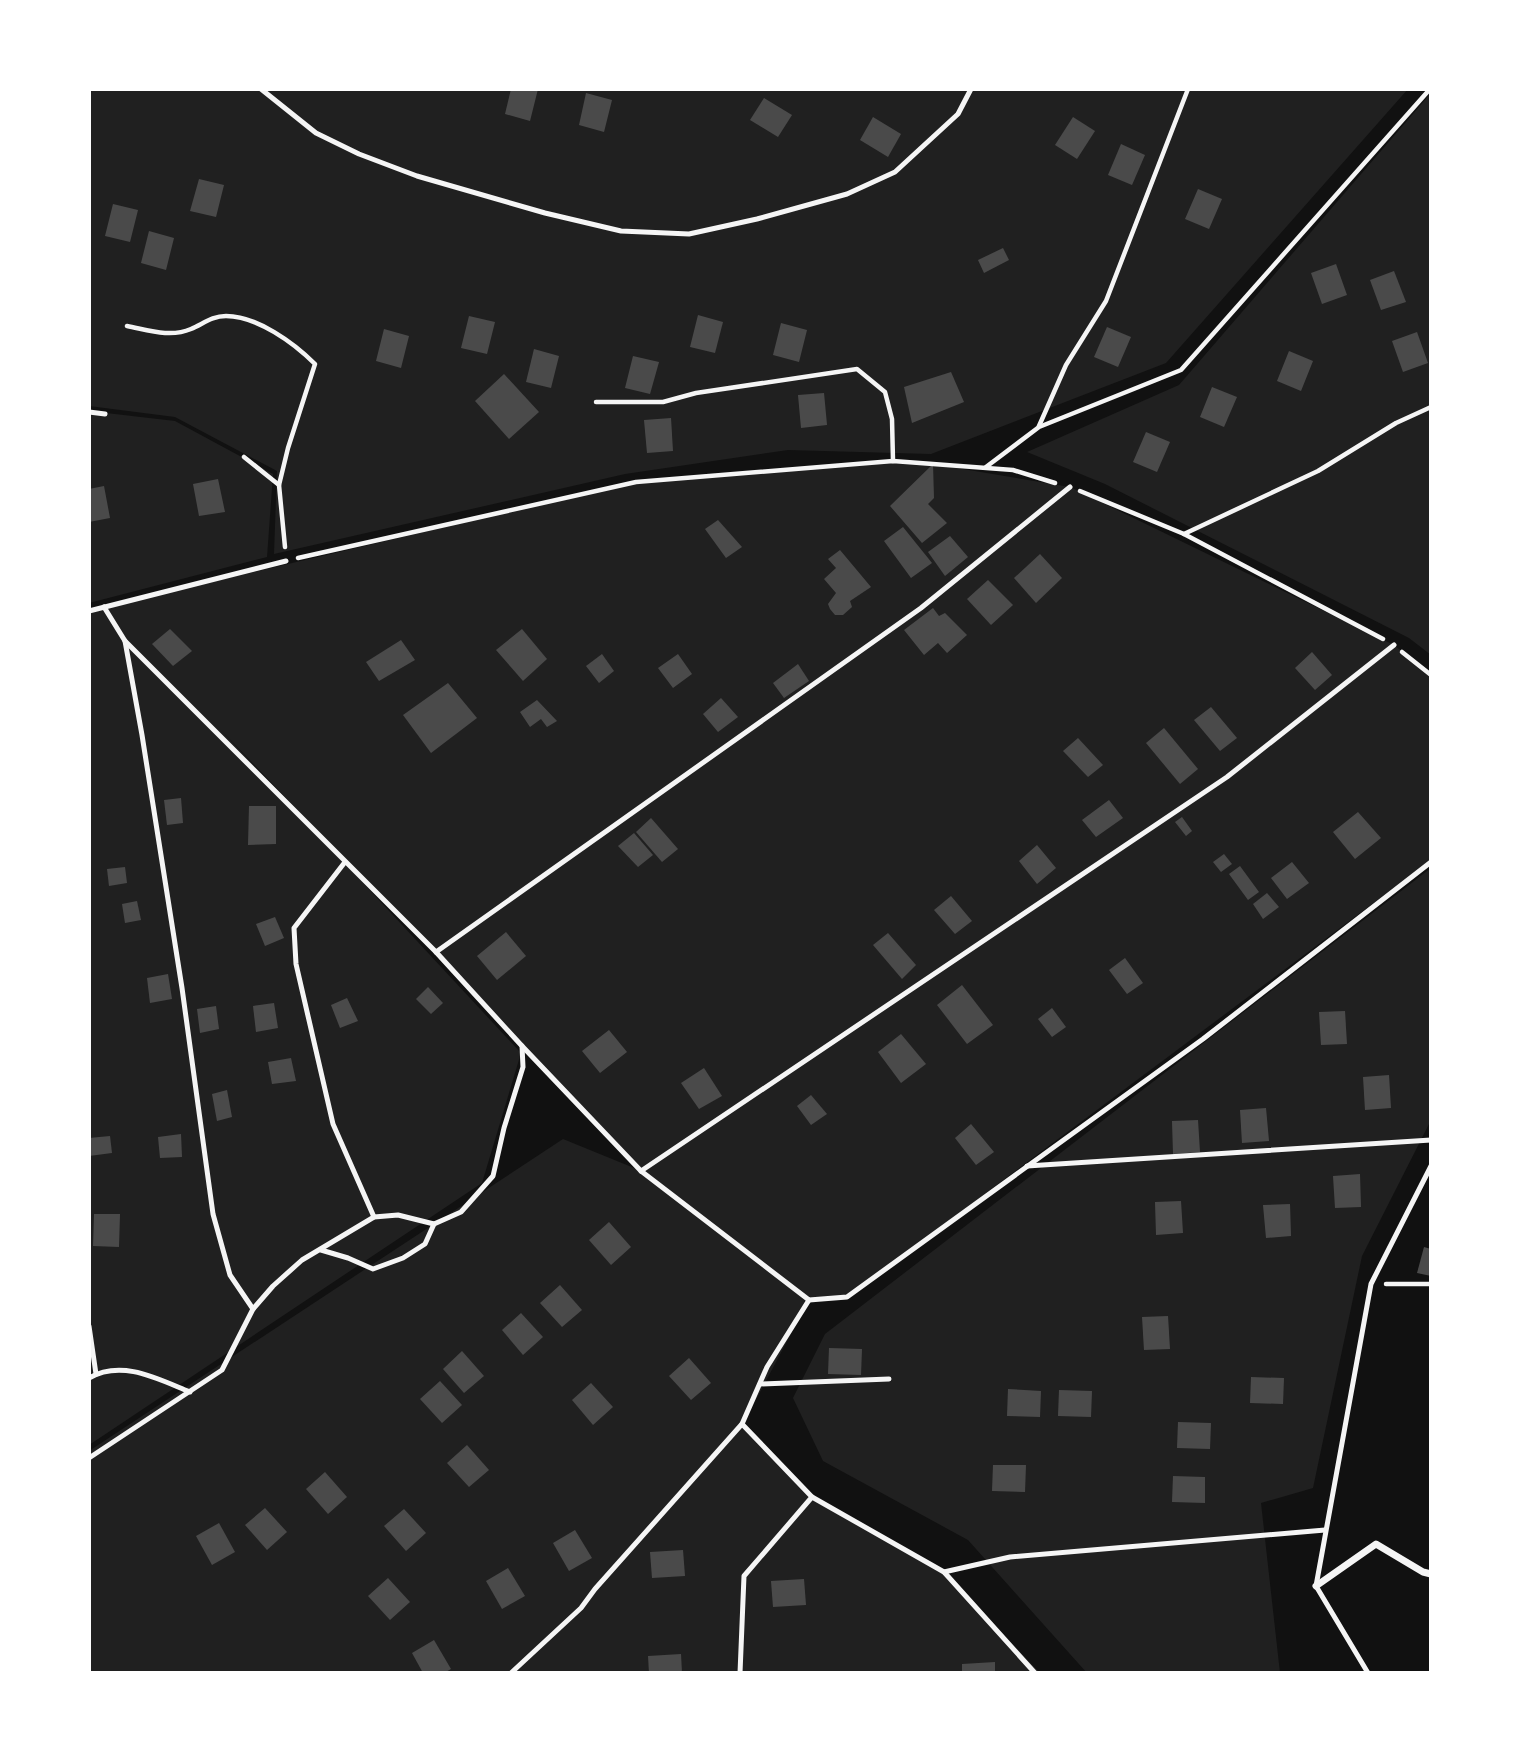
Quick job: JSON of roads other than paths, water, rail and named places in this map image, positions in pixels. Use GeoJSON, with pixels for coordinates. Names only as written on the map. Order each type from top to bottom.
{"type":"FeatureCollection","features":[{"type":"Feature","properties":{"kind":"street"},"geometry":{"type":"LineString","coordinates":[[1316,1586],[1376,1544],[1431,1574]]}},
{"type":"Feature","properties":{"kind":"lane"},"geometry":{"type":"LineString","coordinates":[[261,89],[316,133],[359,154],[417,176],[532,210],[621,231],[689,234],[757,219],[847,194],[895,172],[958,114],[971,89]]}},
{"type":"Feature","properties":{"kind":"lane"},"geometry":{"type":"LineString","coordinates":[[89,412],[104,414]]}},
{"type":"Feature","properties":{"kind":"lane"},"geometry":{"type":"LineString","coordinates":[[436,952],[921,608],[1070,487]]}},
{"type":"Feature","properties":{"kind":"lane"},"geometry":{"type":"LineString","coordinates":[[89,611],[286,561]]}},
{"type":"Feature","properties":{"kind":"lane"},"geometry":{"type":"LineString","coordinates":[[104,607],[125,641],[436,952],[641,1171],[809,1300],[847,1297],[1203,1039],[1431,862]]}},
{"type":"Feature","properties":{"kind":"lane"},"geometry":{"type":"LineString","coordinates":[[125,641],[182,988],[213,1214],[230,1275],[253,1309]]}},
{"type":"Feature","properties":{"kind":"lane"},"geometry":{"type":"LineString","coordinates":[[641,1171],[1227,777],[1394,645]]}},
{"type":"Feature","properties":{"kind":"lane"},"geometry":{"type":"LineString","coordinates":[[345,862],[294,928],[296,964],[334,1124],[374,1217]]}},
{"type":"Feature","properties":{"kind":"lane"},"geometry":{"type":"LineString","coordinates":[[89,1458],[222,1370],[253,1309],[273,1286],[302,1260],[374,1217],[398,1215],[434,1224],[461,1212],[493,1176],[504,1128],[523,1067],[522,1046]]}},
{"type":"Feature","properties":{"kind":"lane"},"geometry":{"type":"LineString","coordinates":[[1027,1166],[1431,1140]]}},
{"type":"Feature","properties":{"kind":"lane"},"geometry":{"type":"LineString","coordinates":[[1368,1673],[1316,1586],[1371,1284],[1431,1166]]}},
{"type":"Feature","properties":{"kind":"lane"},"geometry":{"type":"LineString","coordinates":[[321,1250],[373,1269],[403,1258],[425,1244],[434,1224]]}},
{"type":"Feature","properties":{"kind":"lane"},"geometry":{"type":"LineString","coordinates":[[511,1673],[581,1608],[742,1424],[767,1367],[809,1300]]}},
{"type":"Feature","properties":{"kind":"lane"},"geometry":{"type":"LineString","coordinates":[[89,1326],[96,1374]]}},
{"type":"Feature","properties":{"kind":"lane"},"geometry":{"type":"LineString","coordinates":[[89,1378],[123,1368],[190,1392]]}},
{"type":"Feature","properties":{"kind":"lane"},"geometry":{"type":"LineString","coordinates":[[760,1384],[889,1379]]}},
{"type":"Feature","properties":{"kind":"lane"},"geometry":{"type":"LineString","coordinates":[[742,1424],[811,1497],[944,1572],[1035,1673]]}},
{"type":"Feature","properties":{"kind":"lane"},"geometry":{"type":"LineString","coordinates":[[740,1673],[744,1576],[811,1497]]}},
{"type":"Feature","properties":{"kind":"lane"},"geometry":{"type":"LineString","coordinates":[[944,1572],[1010,1557],[1325,1530]]}}]}
